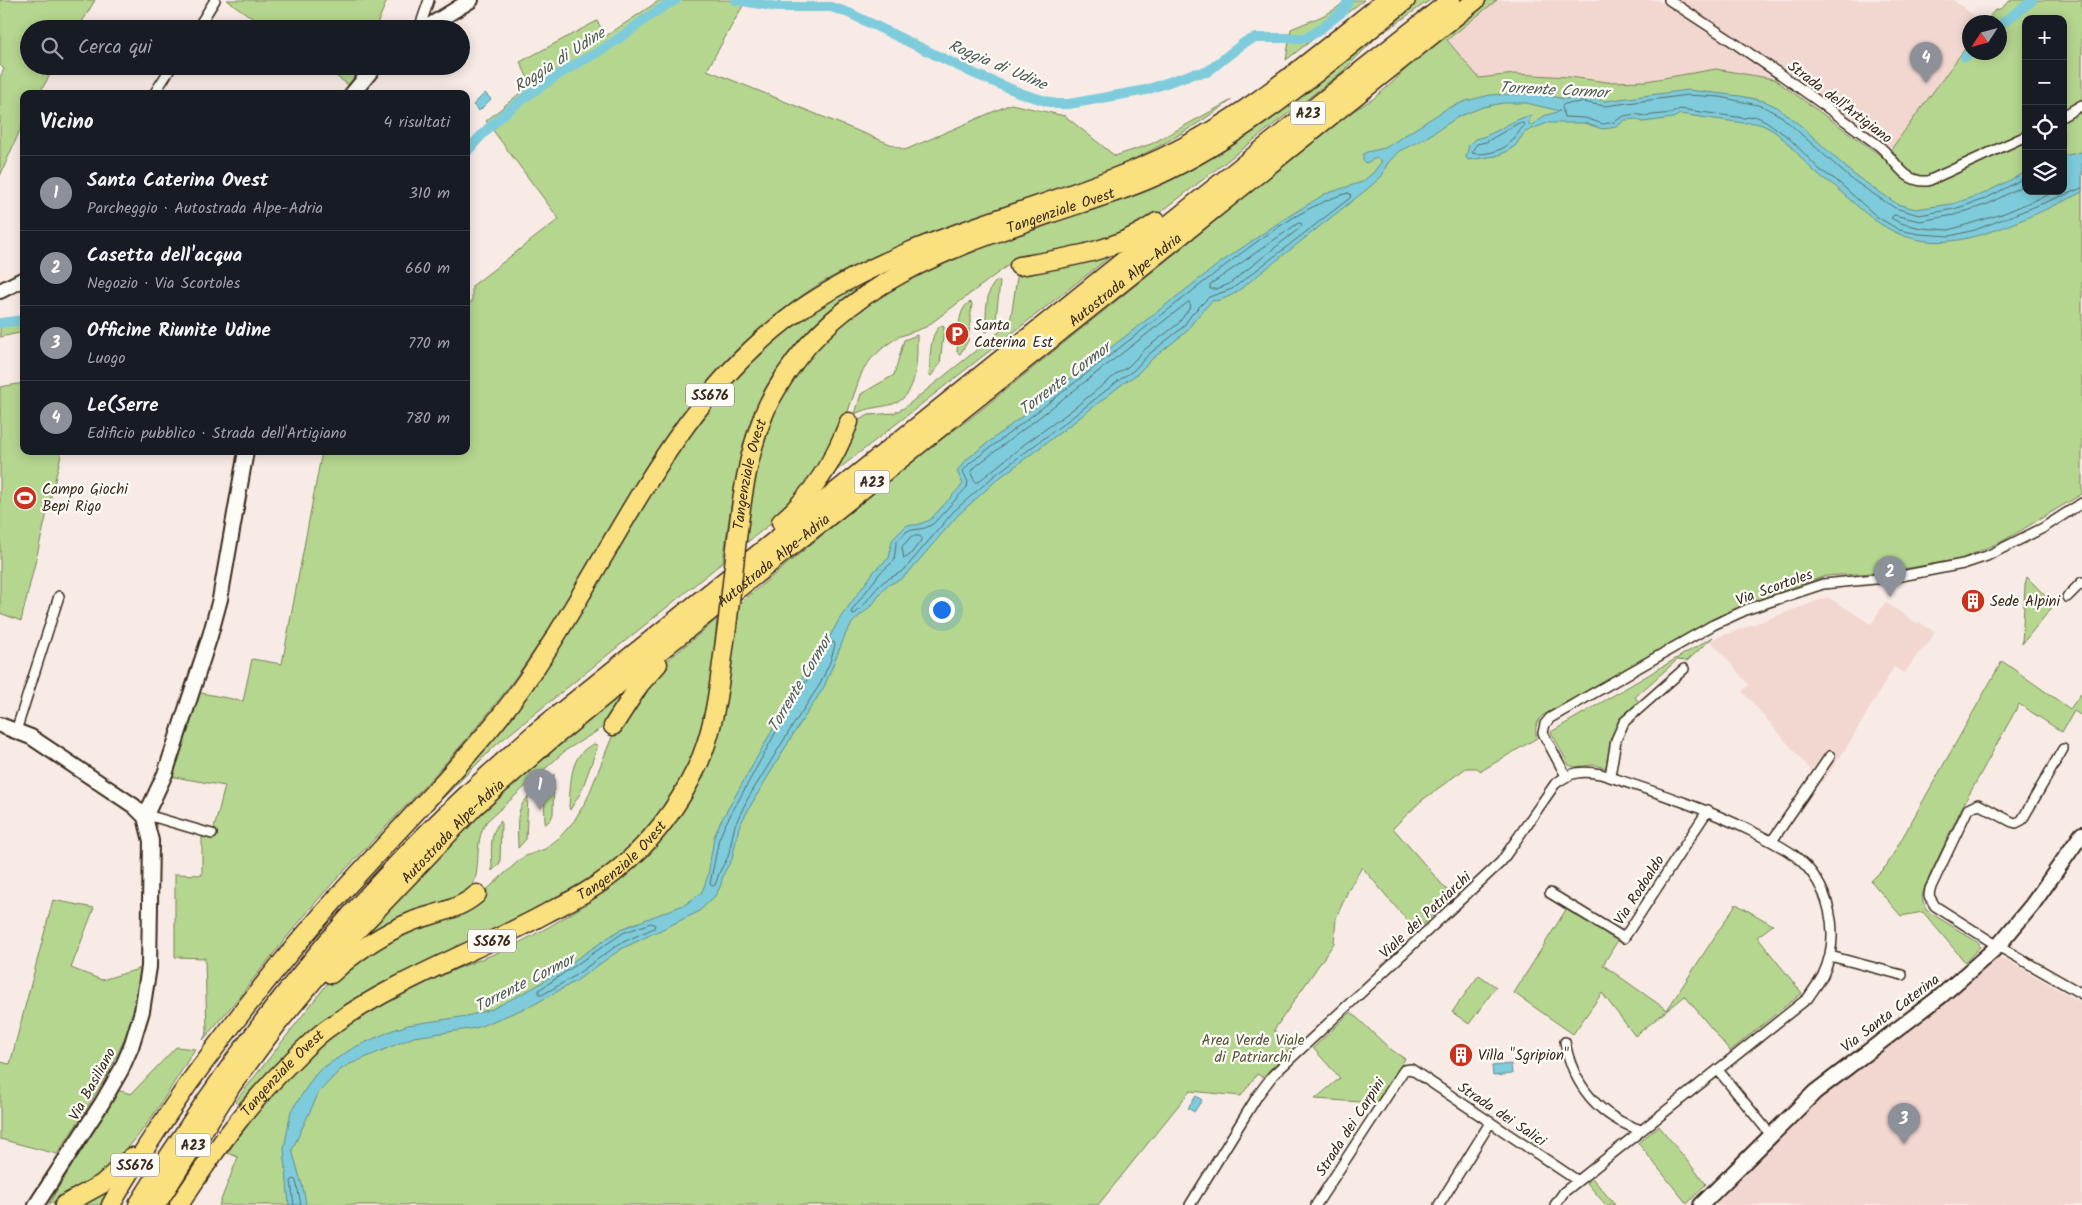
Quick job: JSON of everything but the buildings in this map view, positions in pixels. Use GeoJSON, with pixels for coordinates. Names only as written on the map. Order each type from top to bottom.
{"type":"FeatureCollection","features":[{"type":"Feature","properties":{"kind":"highway","name":"Tangenziale Ovest"},"geometry":{"type":"LineString","coordinates":[[111,1205],[160,1125],[232,1024],[291,951],[494,724],[549,648],[649,480],[669,450],[722,380],[755,346],[821,296],[852,278],[904,253],[950,235],[1105,182],[1199,139],[1234,118],[1296,72],[1386,0]]}},
{"type":"Feature","properties":{"kind":"highway","name":"Tangenziale Ovest"},"geometry":{"type":"LineString","coordinates":[[179,1205],[239,1118],[277,1075],[328,1028],[361,1006],[392,989],[508,934],[589,891],[638,852],[672,812],[698,766],[709,736],[726,627],[742,493],[751,453],[765,412],[781,382],[806,347],[821,331],[854,303],[906,270],[956,246],[1109,195],[1169,170],[1219,142],[1305,81],[1406,0]]}},
{"type":"Feature","properties":{"kind":"highway","name":"Autostrada Alpe-Adria"},"geometry":{"type":"LineString","coordinates":[[138,1205],[215,1086],[261,1024],[328,942],[398,863],[463,799],[535,733],[1451,0]]}},
{"type":"Feature","properties":{"kind":"highway","name":"Autostrada Alpe-Adria"},"geometry":{"type":"LineString","coordinates":[[156,1205],[232,1085],[298,998],[375,910],[475,806],[549,741],[716,606],[1476,0]]}},
{"type":"Feature","properties":{"kind":"highway"},"geometry":{"type":"LineString","coordinates":[[1019,266],[1078,255],[1105,248],[1132,237],[1151,227],[1213,180],[1245,164]]}},
{"type":"Feature","properties":{"kind":"highway"},"geometry":{"type":"LineString","coordinates":[[693,606],[716,577],[788,517],[802,502],[838,448],[849,422]]}},
{"type":"Feature","properties":{"kind":"highway"},"geometry":{"type":"LineString","coordinates":[[613,726],[650,671],[703,628],[716,606]]}},
{"type":"Feature","properties":{"kind":"highway"},"geometry":{"type":"LineString","coordinates":[[298,998],[344,961],[384,935],[414,921],[459,906],[477,894]]}},
{"type":"Feature","properties":{"kind":"highway"},"geometry":{"type":"LineString","coordinates":[[64,1205],[102,1184],[125,1166],[160,1125]]}},
{"type":"Feature","properties":{"kind":"street"},"geometry":{"type":"LineString","coordinates":[[203,20],[215,0]]}},
{"type":"Feature","properties":{"kind":"street"},"geometry":{"type":"LineString","coordinates":[[422,20],[430,0]]}},
{"type":"Feature","properties":{"kind":"street"},"geometry":{"type":"LineString","coordinates":[[439,20],[471,0]]}},
{"type":"Feature","properties":{"kind":"street","name":"Strada dell'Artigiano"},"geometry":{"type":"LineString","coordinates":[[1668,0],[1738,44],[1884,149],[1899,169],[1910,178],[1928,181],[2022,138]]}},
{"type":"Feature","properties":{"kind":"street"},"geometry":{"type":"LineString","coordinates":[[157,90],[166,75]]}},
{"type":"Feature","properties":{"kind":"street"},"geometry":{"type":"LineString","coordinates":[[359,90],[369,75]]}},
{"type":"Feature","properties":{"kind":"street"},"geometry":{"type":"LineString","coordinates":[[2067,114],[2082,105]]}},
{"type":"Feature","properties":{"kind":"street"},"geometry":{"type":"LineString","coordinates":[[0,290],[20,282]]}},
{"type":"Feature","properties":{"kind":"street"},"geometry":{"type":"LineString","coordinates":[[145,817],[165,774],[220,600],[245,455]]}},
{"type":"Feature","properties":{"kind":"street","name":"Via Scortoles"},"geometry":{"type":"LineString","coordinates":[[1566,776],[1543,732],[1545,724],[1550,718],[1713,625],[1756,606],[1823,584],[1896,578],[1963,564],[1987,556],[2042,528],[2082,503]]}},
{"type":"Feature","properties":{"kind":"street"},"geometry":{"type":"LineString","coordinates":[[2066,597],[2082,582]]}},
{"type":"Feature","properties":{"kind":"street"},"geometry":{"type":"LineString","coordinates":[[16,731],[59,596]]}},
{"type":"Feature","properties":{"kind":"street"},"geometry":{"type":"LineString","coordinates":[[1610,776],[1616,740],[1624,722],[1684,669]]}},
{"type":"Feature","properties":{"kind":"street"},"geometry":{"type":"LineString","coordinates":[[0,725],[31,737],[56,752],[79,771],[134,806],[145,817]]}},
{"type":"Feature","properties":{"kind":"street"},"geometry":{"type":"LineString","coordinates":[[2063,749],[2022,820],[2016,823],[2012,822],[1978,804],[1968,809],[1930,889],[1929,896],[1934,906],[1998,946],[2082,994]]}},
{"type":"Feature","properties":{"kind":"street"},"geometry":{"type":"LineString","coordinates":[[1772,841],[1830,756]]}},
{"type":"Feature","properties":{"kind":"street"},"geometry":{"type":"LineString","coordinates":[[1555,1205],[1564,1192],[1808,998],[1822,977],[1830,956],[1833,926],[1827,901],[1816,879],[1795,856],[1772,841],[1708,810],[1610,776],[1585,771],[1566,776]]}},
{"type":"Feature","properties":{"kind":"street","name":"Viale dei Patriarchi"},"geometry":{"type":"LineString","coordinates":[[1190,1205],[1273,1075],[1501,862],[1555,784],[1566,776]]}},
{"type":"Feature","properties":{"kind":"street","name":"Via Rodoaldo"},"geometry":{"type":"LineString","coordinates":[[1550,893],[1624,938],[1708,810]]}},
{"type":"Feature","properties":{"kind":"street"},"geometry":{"type":"LineString","coordinates":[[145,817],[154,816],[212,834]]}},
{"type":"Feature","properties":{"kind":"street","name":"Via Basiliano"},"geometry":{"type":"LineString","coordinates":[[37,1204],[121,1070],[131,1047],[142,1011],[149,968],[151,841],[145,817]]}},
{"type":"Feature","properties":{"kind":"street","name":"Via Santa Caterina"},"geometry":{"type":"LineString","coordinates":[[1701,1205],[1815,1092],[1940,996],[1998,946],[2032,906],[2082,834]]}},
{"type":"Feature","properties":{"kind":"street"},"geometry":{"type":"LineString","coordinates":[[1830,956],[1902,975]]}},
{"type":"Feature","properties":{"kind":"street"},"geometry":{"type":"LineString","coordinates":[[1565,1042],[1568,1059],[1578,1083],[1584,1090],[1601,1109],[1626,1126],[1642,1130]]}},
{"type":"Feature","properties":{"kind":"street","name":"Strada dei Salici"},"geometry":{"type":"LineString","coordinates":[[1411,1069],[1578,1181]]}},
{"type":"Feature","properties":{"kind":"street","name":"Strada dei Carpini"},"geometry":{"type":"LineString","coordinates":[[1316,1205],[1404,1070],[1411,1069]]}},
{"type":"Feature","properties":{"kind":"street"},"geometry":{"type":"LineString","coordinates":[[1718,1070],[1771,1136]]}},
{"type":"Feature","properties":{"kind":"street"},"geometry":{"type":"LineString","coordinates":[[1439,1205],[1490,1122]]}},
{"type":"Feature","properties":{"kind":"shaded area"},"geometry":{"type":"Polygon","coordinates":[[[1497,0],[1658,0],[1740,54],[1774,79],[1716,69],[1646,81],[1607,82],[1570,77],[1515,74],[1479,78],[1447,40],[1497,0]]]}},
{"type":"Feature","properties":{"kind":"shaded area"},"geometry":{"type":"Polygon","coordinates":[[[1679,0],[1953,0],[1973,15],[1962,15],[1962,53],[1892,148],[1751,48],[1679,0]]]}},
{"type":"Feature","properties":{"kind":"shaded area"},"geometry":{"type":"Polygon","coordinates":[[[1828,597],[1871,624],[1885,602],[1917,623],[1919,622],[1935,632],[1905,673],[1894,667],[1847,747],[1822,783],[1742,691],[1749,685],[1710,640],[1828,597]]]}},
{"type":"Feature","properties":{"kind":"shaded area"},"geometry":{"type":"Polygon","coordinates":[[[2000,958],[2009,961],[2082,1003],[2082,1205],[1709,1205],[1821,1095],[1956,994],[1990,962],[2000,958]]]}},
{"type":"Feature","properties":{"kind":"green space"},"geometry":{"type":"Polygon","coordinates":[[[0,0],[95,0],[83,20],[20,20],[20,75],[50,75],[41,90],[20,90],[20,130],[0,176],[0,77],[4,69],[0,65],[0,0]]]}},
{"type":"Feature","properties":{"kind":"green space"},"geometry":{"type":"Polygon","coordinates":[[[227,0],[387,0],[379,20],[255,20],[227,0]]]}},
{"type":"Feature","properties":{"kind":"green space"},"geometry":{"type":"Polygon","coordinates":[[[660,0],[746,0],[707,70],[905,150],[1011,104],[1065,116],[1115,156],[1151,144],[1232,100],[1171,139],[1123,164],[1073,185],[899,246],[832,277],[792,303],[742,344],[717,370],[674,427],[538,646],[496,703],[448,760],[322,895],[203,1040],[207,1032],[205,958],[175,957],[175,874],[202,875],[202,826],[214,829],[225,786],[169,776],[196,692],[243,701],[252,659],[282,664],[321,455],[470,455],[470,302],[472,302],[472,286],[559,219],[486,121],[531,84],[520,62],[597,21],[606,36],[660,0]]]}},
{"type":"Feature","properties":{"kind":"green space"},"geometry":{"type":"Polygon","coordinates":[[[1344,0],[1364,0],[1286,60],[1291,29],[1328,13],[1344,0]]]}},
{"type":"Feature","properties":{"kind":"green space"},"geometry":{"type":"Polygon","coordinates":[[[1411,0],[1430,0],[1378,36],[1343,71],[1152,219],[1118,238],[1007,266],[926,327],[898,337],[885,346],[871,359],[862,372],[847,414],[819,471],[774,521],[740,548],[755,452],[793,372],[849,313],[926,266],[1100,204],[1411,0]]]}},
{"type":"Feature","properties":{"kind":"green space","name":"Area Verde Viale di Patriarchi"},"geometry":{"type":"Polygon","coordinates":[[[1488,0],[1497,0],[1447,40],[1479,78],[1515,74],[1570,77],[1607,82],[1646,81],[1716,69],[1774,79],[1884,158],[1891,166],[1896,158],[1892,148],[1962,53],[1962,60],[2007,60],[2007,15],[1991,15],[1995,10],[2000,9],[2011,0],[2082,0],[2082,494],[2003,541],[1961,559],[1887,572],[1826,576],[1776,593],[1719,616],[1542,716],[1536,727],[1537,738],[1481,771],[1477,768],[1466,768],[1421,801],[1393,828],[1453,897],[1416,931],[1362,867],[1348,891],[1336,918],[1334,943],[1274,1030],[1290,1049],[1263,1077],[1257,1074],[1241,1096],[1190,1091],[1098,1205],[219,1205],[238,1157],[227,1153],[278,1085],[319,1045],[345,1025],[414,986],[509,948],[547,928],[590,902],[624,877],[654,847],[678,815],[735,607],[917,457],[972,417],[1348,114],[1373,99],[1392,83],[1415,59],[1488,0]]]}},
{"type":"Feature","properties":{"kind":"green space"},"geometry":{"type":"Polygon","coordinates":[[[335,75],[355,75],[350,86],[335,75]]]}},
{"type":"Feature","properties":{"kind":"green space"},"geometry":{"type":"Polygon","coordinates":[[[944,244],[871,283],[756,411],[739,467],[723,562],[496,745],[372,869],[486,739],[659,474],[732,379],[787,328],[860,281],[944,244]]]}},
{"type":"Feature","properties":{"kind":"green space"},"geometry":{"type":"Polygon","coordinates":[[[1116,252],[822,482],[857,421],[869,415],[894,413],[904,408],[1003,329],[1011,317],[1018,271],[1116,252]]]}},
{"type":"Feature","properties":{"kind":"green space"},"geometry":{"type":"Polygon","coordinates":[[[998,280],[1000,282],[996,319],[987,332],[985,331],[988,296],[998,280]]]}},
{"type":"Feature","properties":{"kind":"green space"},"geometry":{"type":"Polygon","coordinates":[[[970,302],[972,304],[968,341],[960,354],[957,352],[960,317],[962,311],[970,302]]]}},
{"type":"Feature","properties":{"kind":"green space"},"geometry":{"type":"Polygon","coordinates":[[[20,322],[20,333],[0,337],[0,325],[20,322]]]}},
{"type":"Feature","properties":{"kind":"green space"},"geometry":{"type":"Polygon","coordinates":[[[942,325],[944,327],[940,364],[931,376],[929,375],[932,340],[934,334],[942,325]]]}},
{"type":"Feature","properties":{"kind":"green space"},"geometry":{"type":"Polygon","coordinates":[[[917,335],[915,375],[908,393],[901,400],[893,404],[855,414],[861,394],[894,375],[904,340],[917,335]]]}},
{"type":"Feature","properties":{"kind":"green space","name":"Campo Giochi Bepi Rigo"},"geometry":{"type":"Polygon","coordinates":[[[20,384],[20,455],[61,455],[21,621],[0,613],[0,387],[20,384]]]}},
{"type":"Feature","properties":{"kind":"green space"},"geometry":{"type":"Polygon","coordinates":[[[2027,577],[2054,605],[2022,644],[2025,585],[2027,577]]]}},
{"type":"Feature","properties":{"kind":"green space"},"geometry":{"type":"Polygon","coordinates":[[[717,619],[709,687],[700,731],[693,752],[673,793],[654,821],[632,845],[607,867],[552,904],[299,1044],[275,1065],[238,1104],[235,1102],[331,979],[378,943],[473,902],[523,857],[545,849],[559,838],[574,821],[587,799],[616,727],[661,666],[717,619]]]}},
{"type":"Feature","properties":{"kind":"green space"},"geometry":{"type":"Polygon","coordinates":[[[1713,637],[1687,661],[1677,660],[1635,697],[1639,702],[1624,715],[1620,722],[1607,768],[1593,765],[1574,767],[1569,765],[1551,732],[1713,637]]]}},
{"type":"Feature","properties":{"kind":"green space"},"geometry":{"type":"Polygon","coordinates":[[[2002,661],[2070,709],[2082,692],[2082,716],[2074,711],[2062,732],[2019,704],[1960,811],[1924,888],[1922,897],[1926,910],[1979,943],[1980,947],[1965,962],[1923,912],[1901,916],[1871,881],[1887,865],[2002,661]]]}},
{"type":"Feature","properties":{"kind":"green space"},"geometry":{"type":"Polygon","coordinates":[[[627,689],[607,725],[566,750],[487,821],[480,839],[475,878],[467,895],[370,937],[366,932],[471,823],[571,734],[627,689]]]}},
{"type":"Feature","properties":{"kind":"green space"},"geometry":{"type":"Polygon","coordinates":[[[594,744],[597,745],[597,748],[581,792],[570,810],[573,770],[580,755],[594,744]]]}},
{"type":"Feature","properties":{"kind":"green space"},"geometry":{"type":"Polygon","coordinates":[[[554,774],[553,814],[545,825],[545,791],[547,784],[554,774]]]}},
{"type":"Feature","properties":{"kind":"green space"},"geometry":{"type":"Polygon","coordinates":[[[528,797],[526,839],[518,848],[517,828],[519,814],[528,797]]]}},
{"type":"Feature","properties":{"kind":"green space"},"geometry":{"type":"Polygon","coordinates":[[[501,821],[500,863],[492,871],[492,838],[494,831],[501,821]]]}},
{"type":"Feature","properties":{"kind":"green space"},"geometry":{"type":"Polygon","coordinates":[[[53,900],[94,908],[71,968],[102,980],[142,968],[137,1002],[131,1022],[114,1062],[57,1154],[0,1139],[0,1062],[10,1064],[53,900]]]}},
{"type":"Feature","properties":{"kind":"green space"},"geometry":{"type":"Polygon","coordinates":[[[1736,904],[1773,925],[1757,937],[1802,993],[1730,1051],[1685,996],[1635,1036],[1602,993],[1573,1034],[1514,993],[1567,908],[1618,940],[1603,965],[1667,1010],[1736,904]]]}},
{"type":"Feature","properties":{"kind":"green space"},"geometry":{"type":"Polygon","coordinates":[[[1479,975],[1496,987],[1469,1024],[1452,1012],[1479,975]]]}},
{"type":"Feature","properties":{"kind":"green space"},"geometry":{"type":"Polygon","coordinates":[[[1351,1012],[1389,1048],[1405,1059],[1376,1103],[1315,1099],[1340,1078],[1313,1048],[1351,1012]]]}},
{"type":"Feature","properties":{"kind":"green space"},"geometry":{"type":"Polygon","coordinates":[[[176,1047],[195,1049],[137,1137],[108,1168],[92,1181],[48,1205],[117,1090],[131,1094],[176,1047]]]}},
{"type":"Feature","properties":{"kind":"green space"},"geometry":{"type":"Polygon","coordinates":[[[1659,1126],[1706,1184],[1687,1204],[1638,1143],[1659,1126]]]}},
{"type":"Feature","properties":{"kind":"green space"},"geometry":{"type":"Polygon","coordinates":[[[1593,1179],[1615,1205],[1606,1205],[1587,1183],[1593,1179]]]}},
{"type":"Feature","properties":{"kind":"green space"},"geometry":{"type":"Polygon","coordinates":[[[108,1191],[100,1205],[78,1205],[108,1191]]]}},
{"type":"Feature","properties":{"kind":"water","name":"Torrente Cormor"},"geometry":{"type":"Polygon","coordinates":[[[1688,90],[1740,96],[1764,101],[1775,106],[1800,125],[1853,174],[1897,204],[1915,209],[1952,204],[1983,194],[2022,174],[2022,195],[2067,195],[2067,155],[2082,152],[2082,192],[1999,229],[1965,239],[1932,241],[1915,239],[1900,234],[1873,219],[1835,186],[1818,175],[1784,139],[1765,126],[1755,123],[1680,114],[1673,118],[1643,122],[1636,119],[1625,120],[1616,127],[1603,129],[1584,123],[1547,123],[1525,132],[1515,146],[1506,152],[1496,156],[1468,160],[1466,157],[1469,145],[1475,139],[1490,134],[1524,117],[1532,115],[1529,125],[1532,125],[1544,116],[1560,111],[1526,103],[1503,103],[1483,107],[1458,117],[1424,139],[1399,151],[1387,164],[1382,176],[1371,186],[1234,294],[1221,300],[1212,301],[1186,332],[1152,359],[1136,375],[998,479],[958,515],[908,573],[901,579],[886,586],[872,605],[853,622],[846,633],[824,687],[794,733],[739,827],[732,859],[724,873],[720,887],[715,896],[698,912],[621,949],[576,981],[533,1005],[476,1028],[414,1037],[340,1070],[319,1092],[292,1150],[306,1205],[289,1205],[284,1149],[291,1111],[321,1069],[353,1048],[393,1030],[408,1025],[467,1016],[492,1009],[535,987],[621,929],[686,904],[701,893],[708,875],[714,837],[720,823],[800,681],[840,618],[876,569],[889,558],[892,540],[907,525],[917,525],[930,520],[963,484],[957,471],[967,459],[1220,263],[1281,221],[1325,194],[1362,182],[1373,173],[1382,161],[1376,158],[1366,163],[1363,161],[1363,154],[1385,148],[1446,109],[1466,101],[1490,95],[1535,93],[1565,99],[1583,97],[1605,101],[1688,90]]]}},
{"type":"Feature","properties":{"kind":"water"},"geometry":{"type":"Polygon","coordinates":[[[485,93],[491,99],[479,111],[473,105],[485,93]]]}},
{"type":"Feature","properties":{"kind":"water"},"geometry":{"type":"Polygon","coordinates":[[[1511,1064],[1512,1074],[1493,1076],[1492,1066],[1511,1064]]]}},
{"type":"Feature","properties":{"kind":"water"},"geometry":{"type":"Polygon","coordinates":[[[1196,1096],[1202,1100],[1194,1112],[1188,1108],[1196,1096]]]}},
{"type":"Feature","properties":{"kind":"waterway","name":"Roggia di Udine"},"geometry":{"type":"LineString","coordinates":[[470,148],[503,115],[531,93],[561,73],[605,48],[676,0]]}},
{"type":"Feature","properties":{"kind":"waterway","name":"Roggia di Udine"},"geometry":{"type":"LineString","coordinates":[[736,0],[778,7],[831,7],[849,13],[975,74],[1023,94],[1056,104],[1069,104],[1146,90],[1192,74],[1207,72],[1245,42],[1256,38],[1306,38],[1342,12],[1349,0]]}},
{"type":"Feature","properties":{"kind":"waterway","name":"Roggia di Udine"},"geometry":{"type":"LineString","coordinates":[[2007,20],[2033,0]]}},
{"type":"Feature","properties":{"kind":"waterway","name":"Roggia di Udine"},"geometry":{"type":"LineString","coordinates":[[0,323],[20,320]]}},
{"type":"Feature","properties":{"kind":"place","name":"Le(Serre"},"geometry":{"type":"Point","coordinates":[1926,83]}},
{"type":"Feature","properties":{"kind":"place","name":"Santa Caterina Est"},"geometry":{"type":"Point","coordinates":[957,334]}},
{"type":"Feature","properties":{"kind":"place","name":"Campo Giochi Bepi Rigo"},"geometry":{"type":"Point","coordinates":[25,498]}},
{"type":"Feature","properties":{"kind":"place","name":"Casetta dell'acqua"},"geometry":{"type":"Point","coordinates":[1890,597]}},
{"type":"Feature","properties":{"kind":"place","name":"Sede Alpini"},"geometry":{"type":"Point","coordinates":[1973,601]}},
{"type":"Feature","properties":{"kind":"place","name":"Santa Caterina Ovest"},"geometry":{"type":"Point","coordinates":[540,810]}},
{"type":"Feature","properties":{"kind":"place","name":"Villa \"Sgripion\""},"geometry":{"type":"Point","coordinates":[1461,1055]}},
{"type":"Feature","properties":{"kind":"place","name":"Officine Riunite Udine"},"geometry":{"type":"Point","coordinates":[1904,1144]}}]}
